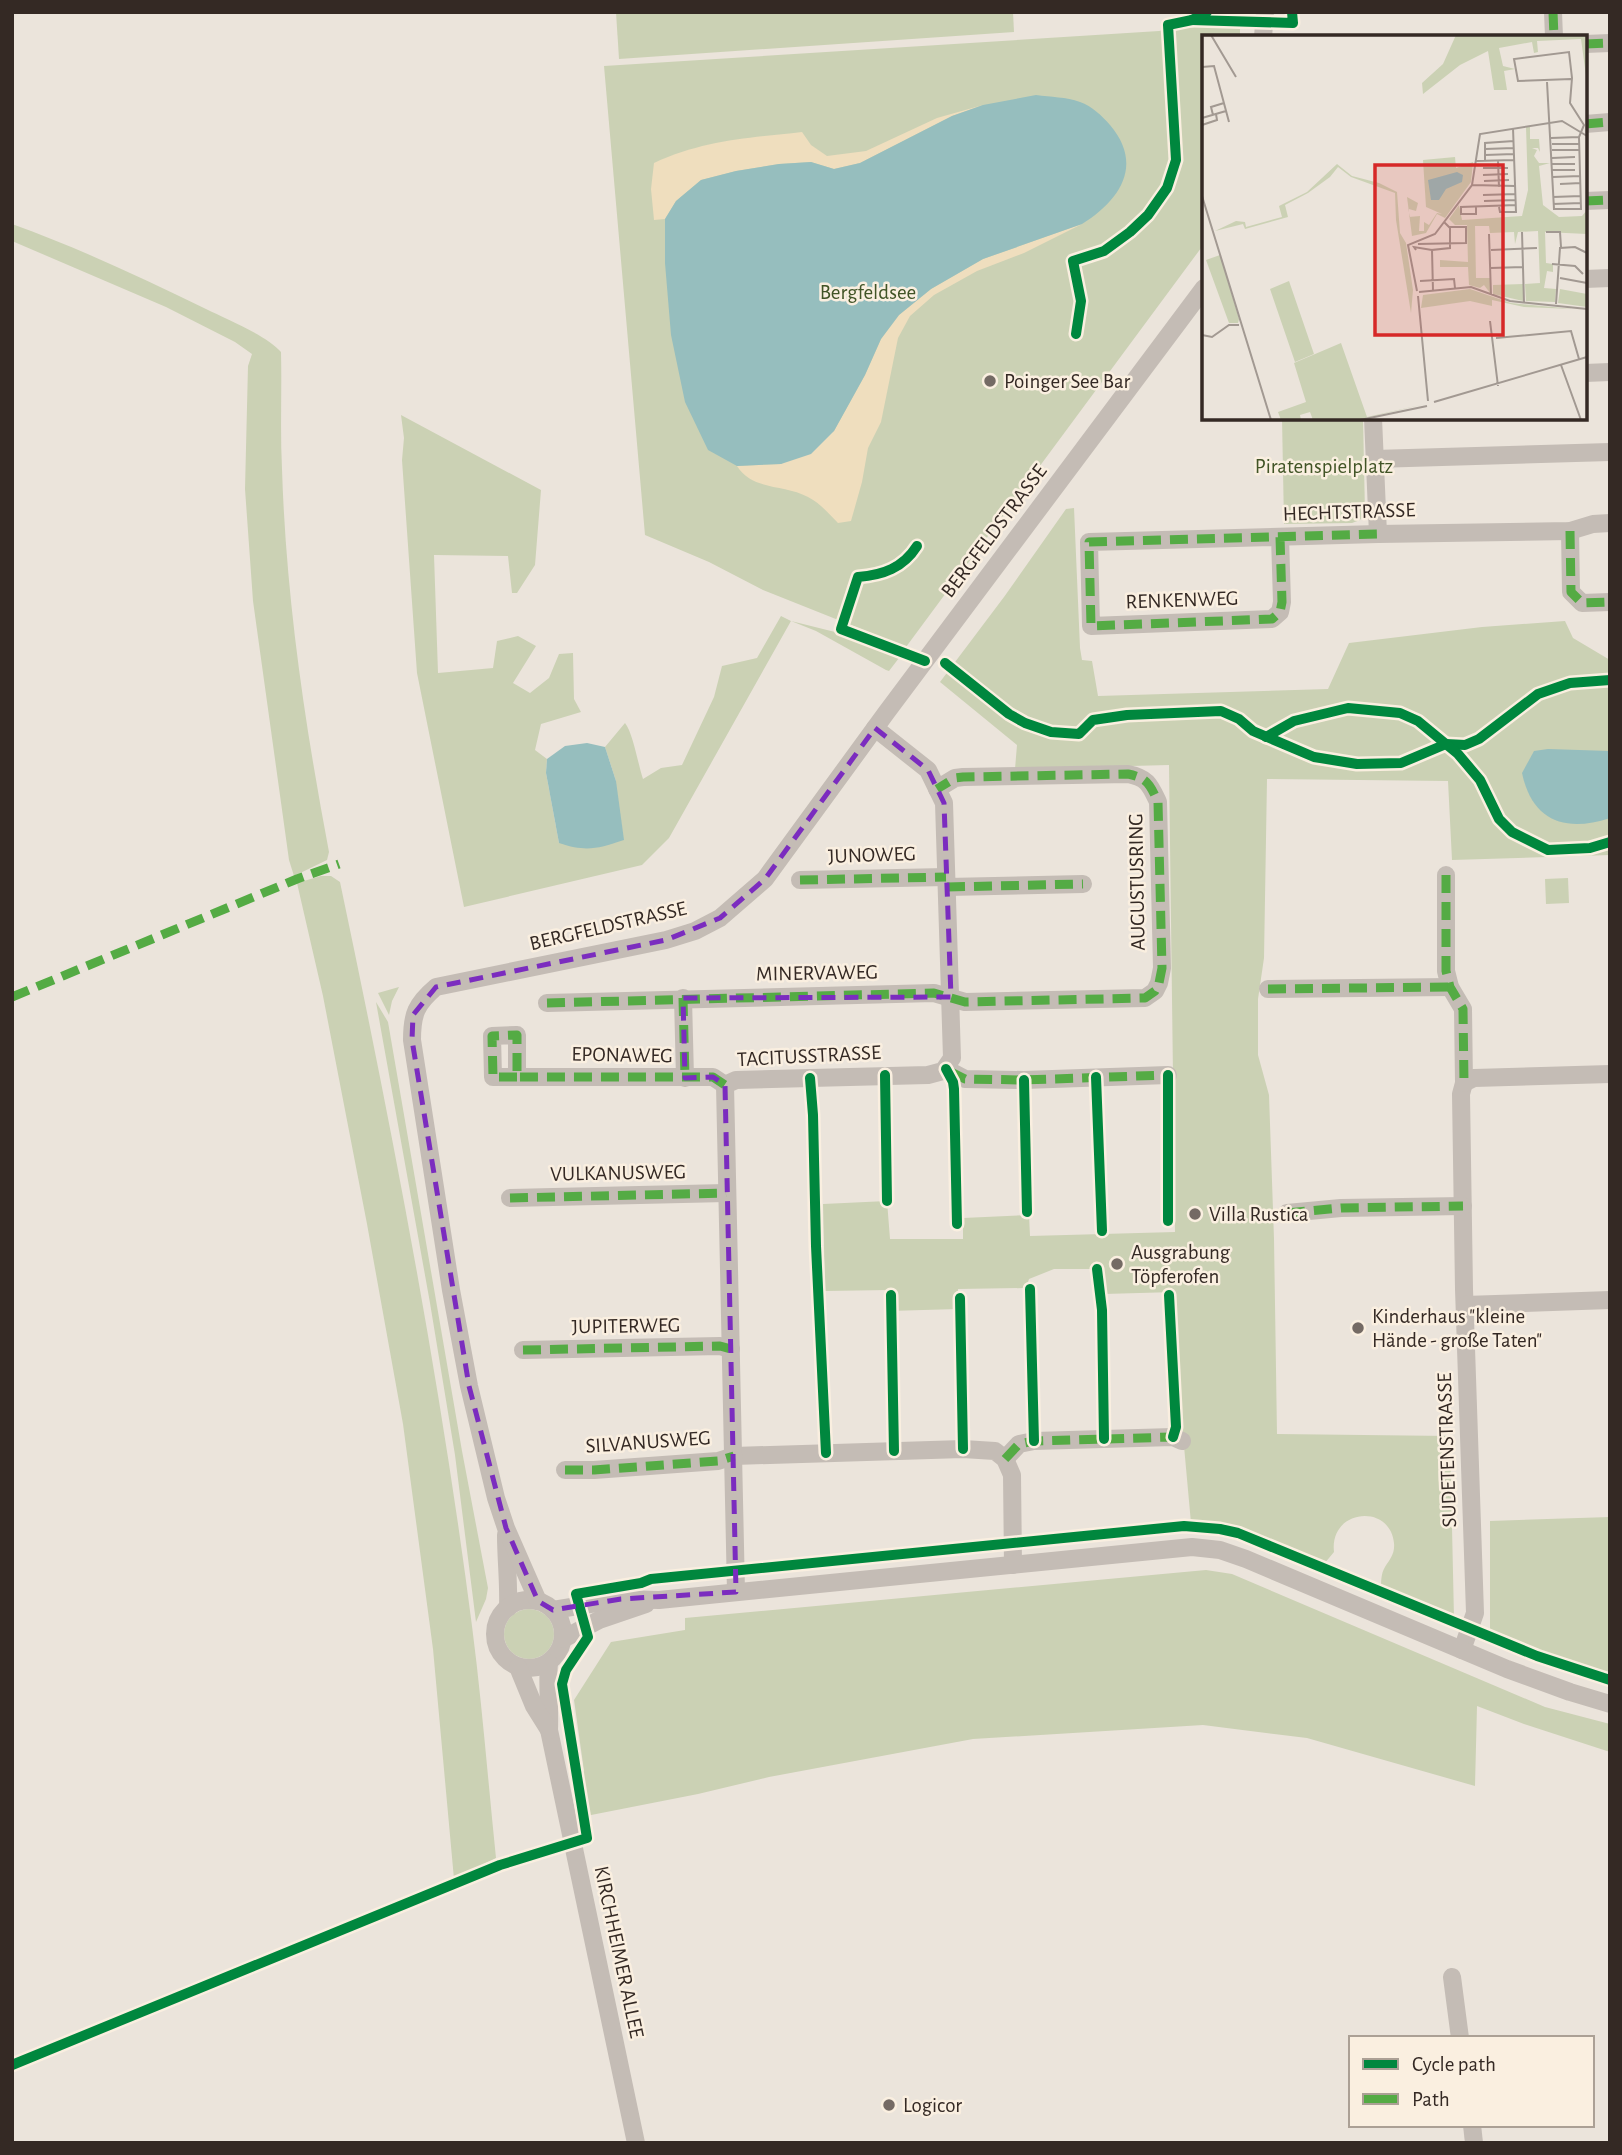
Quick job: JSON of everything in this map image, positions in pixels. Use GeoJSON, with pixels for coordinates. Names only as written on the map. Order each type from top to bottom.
{"type":"FeatureCollection","features":[{"type":"Feature","properties":{"kind":"street"},"geometry":{"type":"LineString","coordinates":[[1263,35],[1265,12]]}},
{"type":"Feature","properties":{"kind":"street"},"geometry":{"type":"LineString","coordinates":[[1553,12],[1554,35]]}},
{"type":"Feature","properties":{"kind":"street"},"geometry":{"type":"LineString","coordinates":[[1587,44],[1610,43]]}},
{"type":"Feature","properties":{"kind":"street"},"geometry":{"type":"LineString","coordinates":[[1587,124],[1610,122]]}},
{"type":"Feature","properties":{"kind":"street"},"geometry":{"type":"LineString","coordinates":[[1587,201],[1610,201]]}},
{"type":"Feature","properties":{"kind":"street"},"geometry":{"type":"LineString","coordinates":[[1587,279],[1610,278]]}},
{"type":"Feature","properties":{"kind":"street","name":"BERGFELDSTRASSE"},"geometry":{"type":"LineString","coordinates":[[546,1606],[506,1528],[496,1498],[469,1386],[453,1304],[412,1040],[414,1015],[422,999],[436,987],[666,940],[695,931],[720,918],[765,879],[1202,291]]}},
{"type":"Feature","properties":{"kind":"street"},"geometry":{"type":"LineString","coordinates":[[1587,373],[1610,373]]}},
{"type":"Feature","properties":{"kind":"street"},"geometry":{"type":"LineString","coordinates":[[1373,420],[1378,534]]}},
{"type":"Feature","properties":{"kind":"street"},"geometry":{"type":"LineString","coordinates":[[1375,459],[1610,452]]}},
{"type":"Feature","properties":{"kind":"street","name":"HECHTSTRASSE"},"geometry":{"type":"LineString","coordinates":[[1089,542],[1570,531],[1593,524],[1610,523]]}},
{"type":"Feature","properties":{"kind":"street"},"geometry":{"type":"LineString","coordinates":[[1570,531],[1571,592],[1582,603],[1610,602]]}},
{"type":"Feature","properties":{"kind":"street","name":"RENKENWEG"},"geometry":{"type":"LineString","coordinates":[[1089,542],[1091,625],[1105,625],[1272,619],[1280,612],[1282,602],[1280,537]]}},
{"type":"Feature","properties":{"kind":"street"},"geometry":{"type":"LineString","coordinates":[[875,728],[928,770],[944,803],[952,1058],[946,1069],[965,1079],[1024,1080],[1168,1074]]}},
{"type":"Feature","properties":{"kind":"street","name":"AUGUSTUSRING"},"geometry":{"type":"LineString","coordinates":[[937,789],[954,778],[963,777],[1128,774],[1141,777],[1149,783],[1158,802],[1161,968],[1159,983],[1154,991],[1145,998],[1133,999],[965,1002],[951,997]]}},
{"type":"Feature","properties":{"kind":"street","name":"SUDETENSTRASSE"},"geometry":{"type":"LineString","coordinates":[[1446,875],[1446,971],[1450,987],[1463,1009],[1463,1206],[1475,1613],[1462,1650]]}},
{"type":"Feature","properties":{"kind":"street","name":"JUNOWEG"},"geometry":{"type":"LineString","coordinates":[[800,880],[930,876],[946,882],[1083,884]]}},
{"type":"Feature","properties":{"kind":"street"},"geometry":{"type":"LineString","coordinates":[[1268,989],[1450,987]]}},
{"type":"Feature","properties":{"kind":"street","name":"MINERVAWEG"},"geometry":{"type":"LineString","coordinates":[[547,1003],[934,993],[951,997]]}},
{"type":"Feature","properties":{"kind":"street"},"geometry":{"type":"LineString","coordinates":[[683,998],[685,1078]]}},
{"type":"Feature","properties":{"kind":"street","name":"TACITUSSTRASSE"},"geometry":{"type":"LineString","coordinates":[[736,1592],[725,1085],[736,1080],[928,1074],[946,1069]]}},
{"type":"Feature","properties":{"kind":"street"},"geometry":{"type":"LineString","coordinates":[[1464,1083],[1474,1078],[1610,1074]]}},
{"type":"Feature","properties":{"kind":"street","name":"EPONAWEG"},"geometry":{"type":"LineString","coordinates":[[517,1077],[713,1077],[725,1085]]}},
{"type":"Feature","properties":{"kind":"street","name":"VULKANUSWEG"},"geometry":{"type":"LineString","coordinates":[[510,1198],[726,1193]]}},
{"type":"Feature","properties":{"kind":"street"},"geometry":{"type":"LineString","coordinates":[[1287,1213],[1342,1208],[1463,1206]]}},
{"type":"Feature","properties":{"kind":"street"},"geometry":{"type":"LineString","coordinates":[[1465,1305],[1610,1300]]}},
{"type":"Feature","properties":{"kind":"street","name":"JUPITERWEG"},"geometry":{"type":"LineString","coordinates":[[523,1350],[720,1346],[731,1349]]}},
{"type":"Feature","properties":{"kind":"street"},"geometry":{"type":"LineString","coordinates":[[1013,1565],[1012,1475],[1005,1459],[1019,1444],[1034,1441],[1174,1437],[1182,1441]]}},
{"type":"Feature","properties":{"kind":"street","name":"SILVANUSWEG"},"geometry":{"type":"LineString","coordinates":[[565,1470],[718,1461],[734,1456],[963,1449],[995,1451],[1005,1459]]}},
{"type":"Feature","properties":{"kind":"street","name":"BERGFELDSTRASSE"},"geometry":{"type":"LineString","coordinates":[[506,1528],[508,1608]]}},
{"type":"Feature","properties":{"kind":"street"},"geometry":{"type":"LineString","coordinates":[[546,1606],[561,1621],[563,1639],[549,1663],[534,1668],[518,1667],[500,1654],[494,1640],[498,1619],[508,1608],[522,1601],[546,1606],[621,1599],[659,1600],[1192,1547],[1220,1550],[1246,1559],[1462,1650],[1557,1687],[1610,1703]]}},
{"type":"Feature","properties":{"kind":"street"},"geometry":{"type":"LineString","coordinates":[[563,1639],[599,1620],[659,1600]]}},
{"type":"Feature","properties":{"kind":"street","name":"KIRCHHEIMER ALLEE"},"geometry":{"type":"LineString","coordinates":[[549,1663],[549,1730],[636,2143]]}},
{"type":"Feature","properties":{"kind":"street","name":"KIRCHHEIMER ALLEE"},"geometry":{"type":"LineString","coordinates":[[518,1667],[534,1706],[549,1730]]}},
{"type":"Feature","properties":{"kind":"street"},"geometry":{"type":"LineString","coordinates":[[1452,1977],[1460,2036]]}},
{"type":"Feature","properties":{"kind":"highlighted area"},"geometry":{"type":"Polygon","coordinates":[[[875,728],[928,770],[944,803],[951,997],[683,998],[685,1078],[713,1077],[725,1085],[736,1592],[621,1599],[553,1610],[538,1601],[506,1528],[469,1386],[412,1040],[413,1015],[436,987],[666,940],[720,918],[765,879],[875,728]]]}},
{"type":"Feature","properties":{"kind":"green space"},"geometry":{"type":"Polygon","coordinates":[[[616,12],[1013,12],[1014,32],[619,59],[616,12]]]}},
{"type":"Feature","properties":{"kind":"green space","name":"Bergfeldsee"},"geometry":{"type":"Polygon","coordinates":[[[1240,27],[1240,35],[1202,35],[1202,247],[906,647],[763,590],[709,562],[645,535],[604,66],[1173,28],[1240,27]]]}},
{"type":"Feature","properties":{"kind":"green space"},"geometry":{"type":"Polygon","coordinates":[[[12,224],[86,253],[158,286],[245,328],[281,352],[281,454],[292,613],[312,757],[329,852],[327,860],[294,876],[289,860],[253,601],[245,489],[248,366],[252,354],[235,342],[166,307],[12,241],[12,224]]]}},
{"type":"Feature","properties":{"kind":"green space"},"geometry":{"type":"Polygon","coordinates":[[[401,415],[541,490],[535,565],[517,593],[512,593],[508,556],[434,555],[438,673],[493,668],[497,641],[518,636],[536,646],[513,683],[530,693],[549,678],[559,654],[573,653],[574,699],[581,712],[541,724],[535,750],[547,759],[546,773],[559,843],[616,781],[605,747],[625,723],[633,741],[643,779],[661,768],[682,765],[714,697],[722,666],[757,658],[781,616],[791,621],[669,838],[642,865],[464,907],[417,673],[401,415]]]}},
{"type":"Feature","properties":{"kind":"green space","name":"Piratenspielplatz"},"geometry":{"type":"Polygon","coordinates":[[[1282,420],[1363,420],[1365,514],[1352,523],[1284,524],[1282,420]]]}},
{"type":"Feature","properties":{"kind":"green space"},"geometry":{"type":"Polygon","coordinates":[[[1074,508],[1080,648],[1082,660],[1092,661],[1098,696],[1328,689],[1349,643],[1482,627],[1565,621],[1573,638],[1610,660],[1610,855],[1452,860],[1448,781],[1267,779],[1264,958],[1258,999],[1258,1055],[1269,1095],[1277,1434],[1450,1436],[1454,1618],[1381,1589],[1383,1572],[1393,1553],[1394,1543],[1390,1530],[1382,1521],[1372,1517],[1361,1516],[1341,1527],[1335,1538],[1334,1552],[1324,1564],[1239,1528],[1191,1523],[1182,1424],[1175,1292],[1104,1294],[1100,1269],[1054,1269],[1029,1279],[1026,1288],[958,1289],[958,1309],[889,1311],[889,1290],[825,1291],[823,1204],[887,1201],[890,1239],[963,1239],[963,1218],[1029,1215],[1030,1236],[1175,1232],[1169,765],[1015,769],[1017,745],[940,682],[1066,509],[1074,508]]]}},
{"type":"Feature","properties":{"kind":"green space"},"geometry":{"type":"Polygon","coordinates":[[[791,621],[835,632],[899,658],[889,671],[886,670],[816,631],[791,621]]]}},
{"type":"Feature","properties":{"kind":"green space"},"geometry":{"type":"Polygon","coordinates":[[[331,876],[340,882],[378,1067],[430,1346],[472,1626],[496,1858],[454,1879],[433,1649],[403,1424],[323,996],[297,883],[331,876]]]}},
{"type":"Feature","properties":{"kind":"green space"},"geometry":{"type":"Polygon","coordinates":[[[1568,878],[1569,903],[1546,904],[1545,879],[1568,878]]]}},
{"type":"Feature","properties":{"kind":"green space"},"geometry":{"type":"Polygon","coordinates":[[[399,987],[392,1001],[389,1015],[378,993],[399,987]]]}},
{"type":"Feature","properties":{"kind":"green space"},"geometry":{"type":"Polygon","coordinates":[[[376,1002],[388,1022],[488,1588],[476,1622],[455,1455],[376,1002]]]}},
{"type":"Feature","properties":{"kind":"green space"},"geometry":{"type":"Polygon","coordinates":[[[1610,1517],[1610,1675],[1554,1657],[1490,1631],[1490,1521],[1610,1517]]]}},
{"type":"Feature","properties":{"kind":"green space"},"geometry":{"type":"Polygon","coordinates":[[[1206,1570],[1232,1574],[1545,1707],[1610,1724],[1610,1752],[1477,1706],[1475,1786],[1307,1738],[1203,1725],[973,1739],[769,1777],[586,1816],[579,1775],[584,1771],[574,1700],[611,1642],[685,1630],[685,1618],[1206,1570]]]}},
{"type":"Feature","properties":{"kind":"green space"},"geometry":{"type":"Polygon","coordinates":[[[529,1609],[547,1616],[554,1634],[547,1652],[529,1659],[511,1652],[504,1634],[511,1616],[529,1609]]]}},
{"type":"Feature","properties":{"kind":"sand"},"geometry":{"type":"Polygon","coordinates":[[[983,105],[952,116],[860,163],[834,169],[811,162],[779,164],[701,180],[676,201],[665,219],[654,220],[651,189],[654,163],[673,155],[727,141],[802,132],[811,145],[827,156],[866,151],[937,118],[983,105]]]}},
{"type":"Feature","properties":{"kind":"sand"},"geometry":{"type":"Polygon","coordinates":[[[1082,224],[1024,253],[977,271],[934,295],[910,316],[898,338],[881,422],[868,448],[851,521],[838,523],[808,497],[751,480],[737,466],[781,464],[834,431],[865,375],[881,339],[899,315],[931,289],[983,259],[1082,224]]]}},
{"type":"Feature","properties":{"kind":"water","name":"Bergfeldsee"},"geometry":{"type":"Polygon","coordinates":[[[1036,95],[1069,99],[1084,104],[1104,118],[1120,140],[1126,168],[1117,193],[1107,204],[1082,224],[983,259],[931,289],[899,315],[881,339],[865,375],[834,431],[811,454],[781,464],[737,466],[708,450],[685,402],[671,335],[665,263],[665,219],[676,201],[701,180],[736,171],[811,162],[834,169],[860,163],[952,116],[983,105],[1036,95]]]}},
{"type":"Feature","properties":{"kind":"water"},"geometry":{"type":"Polygon","coordinates":[[[587,743],[605,747],[616,781],[624,840],[599,847],[577,848],[559,843],[546,773],[547,759],[565,746],[587,743]]]}},
{"type":"Feature","properties":{"kind":"water"},"geometry":{"type":"Polygon","coordinates":[[[1534,751],[1610,751],[1610,818],[1579,824],[1565,823],[1542,812],[1527,789],[1522,773],[1534,751]]]}},
{"type":"Feature","properties":{"kind":"marked path"},"geometry":{"type":"LineString","coordinates":[[1553,12],[1554,35]]}},
{"type":"Feature","properties":{"kind":"marked path"},"geometry":{"type":"LineString","coordinates":[[1587,44],[1610,43]]}},
{"type":"Feature","properties":{"kind":"marked path"},"geometry":{"type":"LineString","coordinates":[[1587,124],[1610,122]]}},
{"type":"Feature","properties":{"kind":"marked path"},"geometry":{"type":"LineString","coordinates":[[1587,201],[1610,200]]}},
{"type":"Feature","properties":{"kind":"marked path"},"geometry":{"type":"LineString","coordinates":[[1570,531],[1571,592],[1582,603],[1610,602]]}},
{"type":"Feature","properties":{"kind":"marked path"},"geometry":{"type":"LineString","coordinates":[[1280,537],[1282,602],[1280,612],[1272,619],[1091,626],[1089,542],[1378,534]]}},
{"type":"Feature","properties":{"kind":"marked path"},"geometry":{"type":"LineString","coordinates":[[547,1003],[934,993],[965,1002],[1145,998],[1155,991],[1162,968],[1158,802],[1148,783],[1128,774],[963,777],[955,778],[937,789]]}},
{"type":"Feature","properties":{"kind":"marked path"},"geometry":{"type":"LineString","coordinates":[[12,997],[339,864]]}},
{"type":"Feature","properties":{"kind":"marked path"},"geometry":{"type":"LineString","coordinates":[[1446,875],[1446,971],[1450,987],[1463,1009],[1464,1083]]}},
{"type":"Feature","properties":{"kind":"marked path"},"geometry":{"type":"LineString","coordinates":[[800,880],[946,877]]}},
{"type":"Feature","properties":{"kind":"marked path"},"geometry":{"type":"LineString","coordinates":[[947,887],[1083,884]]}},
{"type":"Feature","properties":{"kind":"marked path"},"geometry":{"type":"LineString","coordinates":[[1268,989],[1450,987]]}},
{"type":"Feature","properties":{"kind":"marked path"},"geometry":{"type":"LineString","coordinates":[[683,998],[685,1078]]}},
{"type":"Feature","properties":{"kind":"marked path"},"geometry":{"type":"LineString","coordinates":[[517,1077],[493,1077],[492,1036],[517,1035],[517,1077],[713,1077],[725,1085]]}},
{"type":"Feature","properties":{"kind":"marked path"},"geometry":{"type":"LineString","coordinates":[[949,1071],[965,1079],[1024,1080],[1168,1075]]}},
{"type":"Feature","properties":{"kind":"marked path"},"geometry":{"type":"LineString","coordinates":[[510,1198],[726,1193]]}},
{"type":"Feature","properties":{"kind":"marked path"},"geometry":{"type":"LineString","coordinates":[[1287,1213],[1341,1208],[1463,1206]]}},
{"type":"Feature","properties":{"kind":"marked path"},"geometry":{"type":"LineString","coordinates":[[523,1350],[720,1346],[731,1349]]}},
{"type":"Feature","properties":{"kind":"marked path"},"geometry":{"type":"LineString","coordinates":[[1005,1459],[1019,1444],[1034,1441],[1178,1439]]}},
{"type":"Feature","properties":{"kind":"marked path"},"geometry":{"type":"LineString","coordinates":[[565,1470],[718,1461],[734,1456]]}},
{"type":"Feature","properties":{"kind":"cycle path"},"geometry":{"type":"LineString","coordinates":[[1076,334],[1081,301],[1073,261],[1104,251],[1148,215],[1167,188],[1176,160],[1168,25],[1192,20],[1207,12]]}},
{"type":"Feature","properties":{"kind":"cycle path"},"geometry":{"type":"LineString","coordinates":[[1192,20],[1293,23],[1292,12]]}},
{"type":"Feature","properties":{"kind":"cycle path"},"geometry":{"type":"LineString","coordinates":[[917,546],[905,560],[892,569],[858,577],[841,629],[925,661]]}},
{"type":"Feature","properties":{"kind":"cycle path"},"geometry":{"type":"LineString","coordinates":[[945,663],[1009,714],[1051,732],[1079,734],[1093,720],[1127,715],[1221,711],[1239,719],[1253,731],[1314,757],[1357,764],[1401,763],[1446,744],[1465,745],[1479,739],[1538,694],[1570,683],[1610,680]]}},
{"type":"Feature","properties":{"kind":"cycle path"},"geometry":{"type":"LineString","coordinates":[[1266,737],[1294,721],[1348,708],[1400,713],[1418,721],[1458,754],[1480,780],[1499,819],[1512,832],[1548,850],[1590,848],[1610,842]]}},
{"type":"Feature","properties":{"kind":"cycle path"},"geometry":{"type":"LineString","coordinates":[[946,1069],[954,1089],[957,1224]]}},
{"type":"Feature","properties":{"kind":"cycle path"},"geometry":{"type":"LineString","coordinates":[[885,1075],[887,1201]]}},
{"type":"Feature","properties":{"kind":"cycle path"},"geometry":{"type":"LineString","coordinates":[[1168,1075],[1168,1221]]}},
{"type":"Feature","properties":{"kind":"cycle path"},"geometry":{"type":"LineString","coordinates":[[1096,1077],[1102,1231]]}},
{"type":"Feature","properties":{"kind":"cycle path"},"geometry":{"type":"LineString","coordinates":[[810,1078],[826,1453]]}},
{"type":"Feature","properties":{"kind":"cycle path"},"geometry":{"type":"LineString","coordinates":[[1024,1080],[1027,1212]]}},
{"type":"Feature","properties":{"kind":"cycle path"},"geometry":{"type":"LineString","coordinates":[[1097,1269],[1102,1310],[1104,1439]]}},
{"type":"Feature","properties":{"kind":"cycle path"},"geometry":{"type":"LineString","coordinates":[[1030,1289],[1034,1441]]}},
{"type":"Feature","properties":{"kind":"cycle path"},"geometry":{"type":"LineString","coordinates":[[891,1295],[894,1451]]}},
{"type":"Feature","properties":{"kind":"cycle path"},"geometry":{"type":"LineString","coordinates":[[1169,1295],[1176,1427],[1173,1437]]}},
{"type":"Feature","properties":{"kind":"cycle path"},"geometry":{"type":"LineString","coordinates":[[960,1298],[963,1449]]}},
{"type":"Feature","properties":{"kind":"cycle path"},"geometry":{"type":"LineString","coordinates":[[12,2065],[500,1865],[587,1838],[562,1684],[566,1670],[588,1637],[576,1594],[651,1579],[1184,1526],[1238,1533],[1537,1656],[1610,1680]]}},
{"type":"Feature","properties":{"kind":"place","name":"Poinger See Bar"},"geometry":{"type":"Point","coordinates":[990,381]}},
{"type":"Feature","properties":{"kind":"place","name":"Villa Rustica"},"geometry":{"type":"Point","coordinates":[1195,1214]}},
{"type":"Feature","properties":{"kind":"place","name":"Ausgrabung Töpferofen"},"geometry":{"type":"Point","coordinates":[1117,1264]}},
{"type":"Feature","properties":{"kind":"place","name":"Kinderhaus \"kleine Hände - große Taten\""},"geometry":{"type":"Point","coordinates":[1358,1328]}},
{"type":"Feature","properties":{"kind":"place","name":"Logicor"},"geometry":{"type":"Point","coordinates":[889,2105]}}]}
